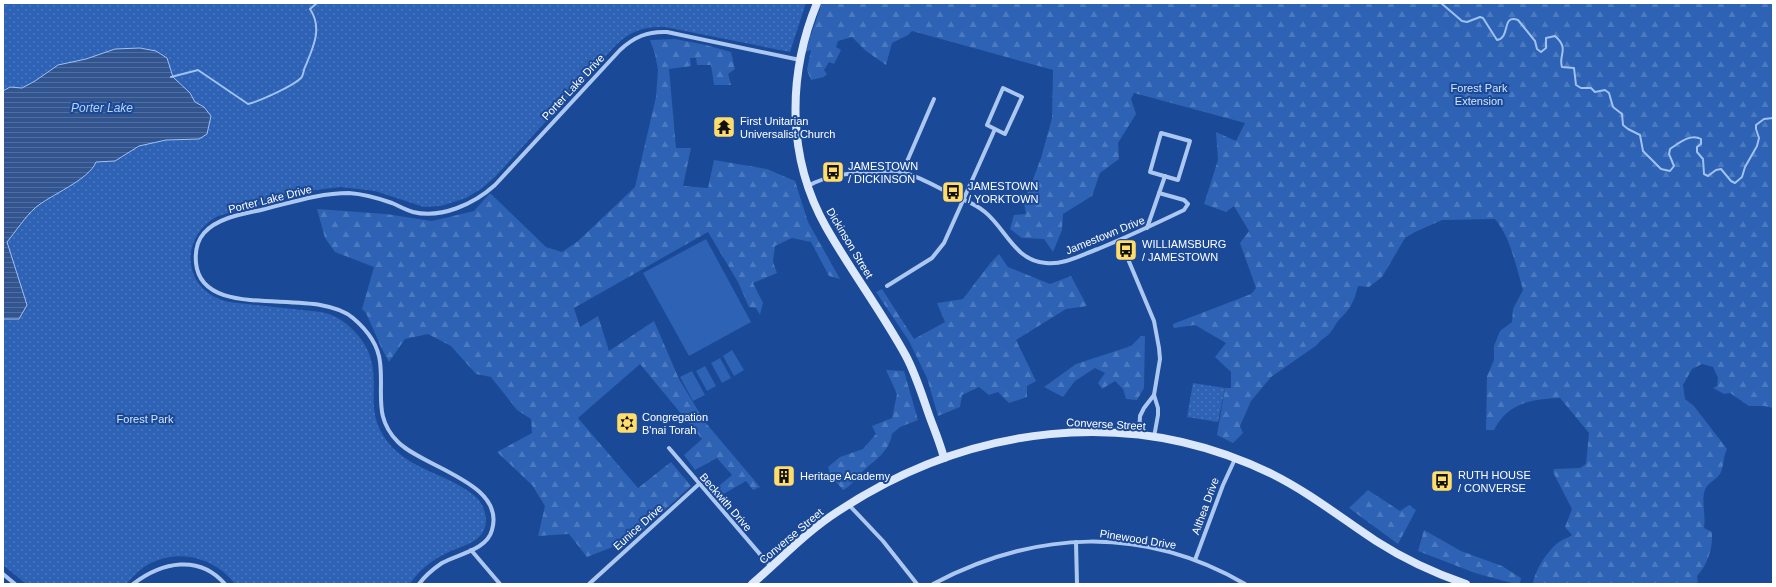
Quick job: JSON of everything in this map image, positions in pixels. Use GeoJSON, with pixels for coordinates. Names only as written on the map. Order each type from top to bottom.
{"type":"FeatureCollection","features":[{"type":"Feature","properties":{"kind":"main road","name":"Dickinson Street"},"geometry":{"type":"LineString","coordinates":[[817,3],[807,32],[796,84],[796,128],[800,158],[808,186],[826,228],[907,357],[925,399],[944,458]]}},
{"type":"Feature","properties":{"kind":"main road","name":"Converse Street"},"geometry":{"type":"LineString","coordinates":[[752,584],[818,526],[848,505],[898,477],[944,458],[991,443],[1038,435],[1086,432],[1139,435],[1197,446],[1235,459],[1271,474],[1308,494],[1363,532],[1405,558],[1432,571],[1466,584]]}},
{"type":"Feature","properties":{"kind":"street","name":"Porter Lake Drive"},"geometry":{"type":"LineString","coordinates":[[419,584],[428,573],[442,563],[483,543],[490,534],[494,520],[490,503],[479,491],[469,484],[408,451],[399,444],[388,430],[380,407],[380,362],[376,347],[366,331],[352,316],[333,306],[243,299],[217,292],[204,283],[198,273],[196,256],[200,238],[208,230],[233,217],[304,199],[338,193],[353,193],[375,197],[419,213],[441,212],[464,205],[484,194],[495,185],[620,50],[631,40],[649,33],[667,32],[800,60]]}},
{"type":"Feature","properties":{"kind":"street"},"geometry":{"type":"LineString","coordinates":[[1004,88],[1022,97],[1005,134],[995,129],[987,125],[1004,88]]}},
{"type":"Feature","properties":{"kind":"street"},"geometry":{"type":"LineString","coordinates":[[902,173],[934,99]]}},
{"type":"Feature","properties":{"kind":"street"},"geometry":{"type":"LineString","coordinates":[[887,286],[937,253],[944,243],[995,129]]}},
{"type":"Feature","properties":{"kind":"street"},"geometry":{"type":"LineString","coordinates":[[1161,133],[1190,141],[1178,180],[1165,176],[1150,172],[1161,133]]}},
{"type":"Feature","properties":{"kind":"street","name":"Jamestown Drive"},"geometry":{"type":"LineString","coordinates":[[808,186],[818,180],[838,175],[891,171],[902,173],[923,180],[984,211],[1016,249],[1025,256],[1039,262],[1050,263],[1067,261],[1120,240],[1184,210],[1188,204],[1184,200],[1159,193]]}},
{"type":"Feature","properties":{"kind":"street"},"geometry":{"type":"LineString","coordinates":[[1147,228],[1165,176]]}},
{"type":"Feature","properties":{"kind":"street"},"geometry":{"type":"LineString","coordinates":[[1120,240],[1157,332],[1160,359],[1154,395],[1158,415],[1154,438]]}},
{"type":"Feature","properties":{"kind":"street"},"geometry":{"type":"LineString","coordinates":[[1139,435],[1140,416],[1154,395]]}},
{"type":"Feature","properties":{"kind":"street","name":"Beckwith Drive"},"geometry":{"type":"LineString","coordinates":[[669,448],[771,567]]}},
{"type":"Feature","properties":{"kind":"street","name":"Althea Drive"},"geometry":{"type":"LineString","coordinates":[[1195,560],[1225,478],[1235,459]]}},
{"type":"Feature","properties":{"kind":"street","name":"Eunice Drive"},"geometry":{"type":"LineString","coordinates":[[589,584],[699,484]]}},
{"type":"Feature","properties":{"kind":"street"},"geometry":{"type":"LineString","coordinates":[[848,505],[883,541],[917,584]]}},
{"type":"Feature","properties":{"kind":"street","name":"Pinewood Drive"},"geometry":{"type":"LineString","coordinates":[[933,584],[965,568],[993,557],[1041,546],[1100,541],[1165,551],[1212,566],[1245,584]]}},
{"type":"Feature","properties":{"kind":"street"},"geometry":{"type":"LineString","coordinates":[[1076,542],[1077,584]]}},
{"type":"Feature","properties":{"kind":"street"},"geometry":{"type":"LineString","coordinates":[[471,550],[500,584]]}},
{"type":"Feature","properties":{"kind":"street"},"geometry":{"type":"LineString","coordinates":[[133,584],[142,577],[160,568],[189,564],[208,570],[218,576],[225,584]]}},
{"type":"Feature","properties":{"kind":"street"},"geometry":{"type":"LineString","coordinates":[[3,574],[14,584]]}},
{"type":"Feature","properties":{"kind":"green space","name":"Forest Park"},"geometry":{"type":"Polygon","coordinates":[[[3,3],[806,3],[790,52],[665,27],[651,27],[632,33],[616,45],[495,177],[481,189],[466,198],[441,206],[424,207],[375,191],[340,187],[309,191],[218,216],[205,226],[196,237],[191,250],[191,264],[194,276],[202,287],[214,296],[229,302],[326,313],[343,321],[351,327],[365,346],[370,356],[374,378],[374,409],[380,430],[396,451],[407,459],[456,484],[478,499],[484,509],[486,521],[482,534],[477,539],[431,562],[417,574],[410,584],[235,584],[226,574],[205,561],[180,556],[168,557],[144,567],[126,584],[26,584],[3,565],[3,3]]]}},
{"type":"Feature","properties":{"kind":"green space","name":"Forest Park Extension"},"geometry":{"type":"Polygon","coordinates":[[[822,3],[1773,3],[1773,408],[1764,406],[1749,406],[1730,393],[1724,394],[1713,388],[1717,386],[1718,378],[1713,367],[1702,364],[1692,369],[1683,385],[1685,399],[1694,406],[1727,449],[1720,474],[1709,484],[1704,493],[1704,528],[1712,532],[1712,538],[1711,550],[1707,561],[1697,576],[1698,584],[1533,584],[1536,573],[1546,556],[1559,542],[1572,535],[1565,527],[1572,509],[1553,472],[1554,469],[1580,468],[1586,464],[1589,433],[1560,398],[1530,401],[1521,404],[1506,414],[1494,430],[1486,430],[1487,376],[1494,360],[1494,346],[1500,331],[1512,322],[1513,309],[1523,290],[1509,244],[1501,227],[1495,219],[1442,220],[1405,238],[1382,277],[1369,287],[1358,286],[1351,305],[1329,334],[1317,345],[1271,377],[1251,401],[1240,426],[1243,433],[1233,443],[1217,435],[1225,388],[1231,388],[1231,372],[1215,357],[1226,343],[1195,325],[1174,328],[1173,324],[1251,294],[1256,288],[1240,243],[1249,231],[1234,206],[1226,212],[1204,204],[1218,160],[1216,132],[1236,141],[1245,123],[1134,93],[1131,99],[1136,114],[1118,143],[1119,159],[1100,173],[1092,196],[1063,214],[1062,230],[1053,252],[1044,239],[1022,238],[1010,229],[1014,215],[1026,214],[1024,203],[1041,158],[1052,118],[1053,70],[912,31],[908,35],[892,43],[886,65],[866,51],[852,37],[838,41],[836,47],[841,50],[834,64],[829,62],[824,70],[827,74],[824,77],[811,80],[807,70],[811,50],[805,52],[822,3]]]}},
{"type":"Feature","properties":{"kind":"green space"},"geometry":{"type":"Polygon","coordinates":[[[675,39],[731,52],[735,69],[728,74],[731,85],[714,85],[711,65],[697,65],[696,58],[690,58],[691,66],[669,69],[676,148],[691,148],[683,186],[708,188],[714,160],[767,169],[795,181],[808,222],[840,279],[829,276],[811,242],[792,238],[775,246],[773,262],[777,273],[753,283],[763,303],[760,315],[756,308],[749,307],[738,282],[708,232],[574,308],[580,327],[598,316],[609,351],[654,321],[679,379],[705,422],[760,487],[753,490],[746,481],[720,496],[713,491],[732,475],[717,458],[695,470],[684,455],[702,439],[640,364],[578,418],[638,488],[671,462],[691,486],[633,539],[587,557],[569,534],[538,536],[545,506],[532,485],[497,452],[532,433],[531,419],[517,410],[491,377],[476,374],[451,346],[428,334],[405,339],[389,362],[366,313],[362,309],[374,267],[335,252],[325,238],[317,209],[386,214],[432,221],[474,211],[490,193],[546,247],[562,252],[578,241],[635,187],[656,97],[658,70],[655,54],[650,40],[675,39]]]}},
{"type":"Feature","properties":{"kind":"green space"},"geometry":{"type":"Polygon","coordinates":[[[706,239],[751,322],[689,356],[643,273],[706,239]]]}},
{"type":"Feature","properties":{"kind":"green space"},"geometry":{"type":"Polygon","coordinates":[[[999,254],[1008,267],[1050,284],[1071,276],[1087,306],[1066,309],[1016,340],[1036,381],[1027,386],[1027,397],[1009,403],[998,392],[989,395],[979,387],[962,395],[960,407],[938,416],[927,378],[909,341],[876,292],[882,289],[914,339],[945,322],[937,303],[963,299],[999,254]]]}},
{"type":"Feature","properties":{"kind":"green space"},"geometry":{"type":"Polygon","coordinates":[[[1141,336],[1145,336],[1144,388],[1137,400],[1126,399],[1123,389],[1115,381],[1102,389],[1098,383],[1105,373],[1095,368],[1075,381],[1063,397],[1044,387],[1076,364],[1131,346],[1141,336]]]}},
{"type":"Feature","properties":{"kind":"green space"},"geometry":{"type":"Polygon","coordinates":[[[732,350],[744,370],[734,376],[723,356],[732,350]]]}},
{"type":"Feature","properties":{"kind":"green space"},"geometry":{"type":"Polygon","coordinates":[[[720,358],[731,378],[722,383],[711,363],[720,358]]]}},
{"type":"Feature","properties":{"kind":"green space"},"geometry":{"type":"Polygon","coordinates":[[[705,366],[716,386],[707,391],[696,371],[705,366]]]}},
{"type":"Feature","properties":{"kind":"green space"},"geometry":{"type":"Polygon","coordinates":[[[886,370],[904,371],[918,420],[900,427],[892,434],[888,446],[884,452],[843,490],[831,476],[828,467],[840,457],[863,449],[876,434],[872,426],[892,418],[897,394],[886,370]]]}},
{"type":"Feature","properties":{"kind":"green space"},"geometry":{"type":"Polygon","coordinates":[[[692,371],[705,395],[693,401],[680,377],[692,371]]]}},
{"type":"Feature","properties":{"kind":"green space"},"geometry":{"type":"Polygon","coordinates":[[[1193,383],[1225,388],[1218,422],[1187,417],[1193,383]]]}},
{"type":"Feature","properties":{"kind":"green space"},"geometry":{"type":"Polygon","coordinates":[[[1368,490],[1400,511],[1409,505],[1416,510],[1398,544],[1349,508],[1368,490]]]}},
{"type":"Feature","properties":{"kind":"green space"},"geometry":{"type":"Polygon","coordinates":[[[1424,530],[1461,551],[1502,566],[1521,578],[1520,584],[1475,573],[1418,551],[1424,530]]]}},
{"type":"Feature","properties":{"kind":"water","name":"Porter Lake"},"geometry":{"type":"Polygon","coordinates":[[[140,48],[156,51],[167,58],[173,77],[190,93],[195,102],[204,107],[211,116],[207,134],[199,139],[166,140],[139,146],[115,161],[96,162],[86,175],[35,208],[7,242],[27,305],[19,319],[3,319],[3,91],[10,87],[22,88],[58,65],[86,59],[115,49],[140,48]]]}},
{"type":"Feature","properties":{"kind":"waterway"},"geometry":{"type":"LineString","coordinates":[[171,77],[198,70],[248,104],[268,97],[284,89],[303,76],[304,68],[314,45],[316,31],[316,23],[310,9],[317,3]]}},
{"type":"Feature","properties":{"kind":"waterway"},"geometry":{"type":"LineString","coordinates":[[1423,3],[1429,3]]}},
{"type":"Feature","properties":{"kind":"waterway"},"geometry":{"type":"LineString","coordinates":[[1441,3],[1462,21],[1467,22],[1480,17],[1483,18],[1497,40],[1504,35],[1508,23],[1513,19],[1518,20],[1535,41],[1537,49],[1541,52],[1546,48],[1546,38],[1555,36],[1563,48],[1561,63],[1562,67],[1574,68],[1576,85],[1581,88],[1591,88],[1595,92],[1605,90],[1609,93],[1613,107],[1622,114],[1623,125],[1640,135],[1643,151],[1661,169],[1670,171],[1674,166],[1669,154],[1670,149],[1689,138],[1697,137],[1701,139],[1701,144],[1697,147],[1697,152],[1703,159],[1704,174],[1708,176],[1716,170],[1721,169],[1731,181],[1735,183],[1742,177],[1745,167],[1757,146],[1759,138],[1756,125],[1764,119],[1773,118]]}},
{"type":"Feature","properties":{"kind":"place","name":"First Unitarian Universalist Church"},"geometry":{"type":"Point","coordinates":[724,127]}},
{"type":"Feature","properties":{"kind":"place","name":"JAMESTOWN / DICKINSON"},"geometry":{"type":"Point","coordinates":[833,172]}},
{"type":"Feature","properties":{"kind":"place","name":"JAMESTOWN / YORKTOWN"},"geometry":{"type":"Point","coordinates":[953,192]}},
{"type":"Feature","properties":{"kind":"place","name":"WILLIAMSBURG / JAMESTOWN"},"geometry":{"type":"Point","coordinates":[1126,250]}},
{"type":"Feature","properties":{"kind":"place","name":"Congregation B'nai Torah"},"geometry":{"type":"Point","coordinates":[627,423]}},
{"type":"Feature","properties":{"kind":"place","name":"Heritage Academy"},"geometry":{"type":"Point","coordinates":[784,476]}},
{"type":"Feature","properties":{"kind":"place","name":"RUTH HOUSE / CONVERSE"},"geometry":{"type":"Point","coordinates":[1442,481]}}]}
